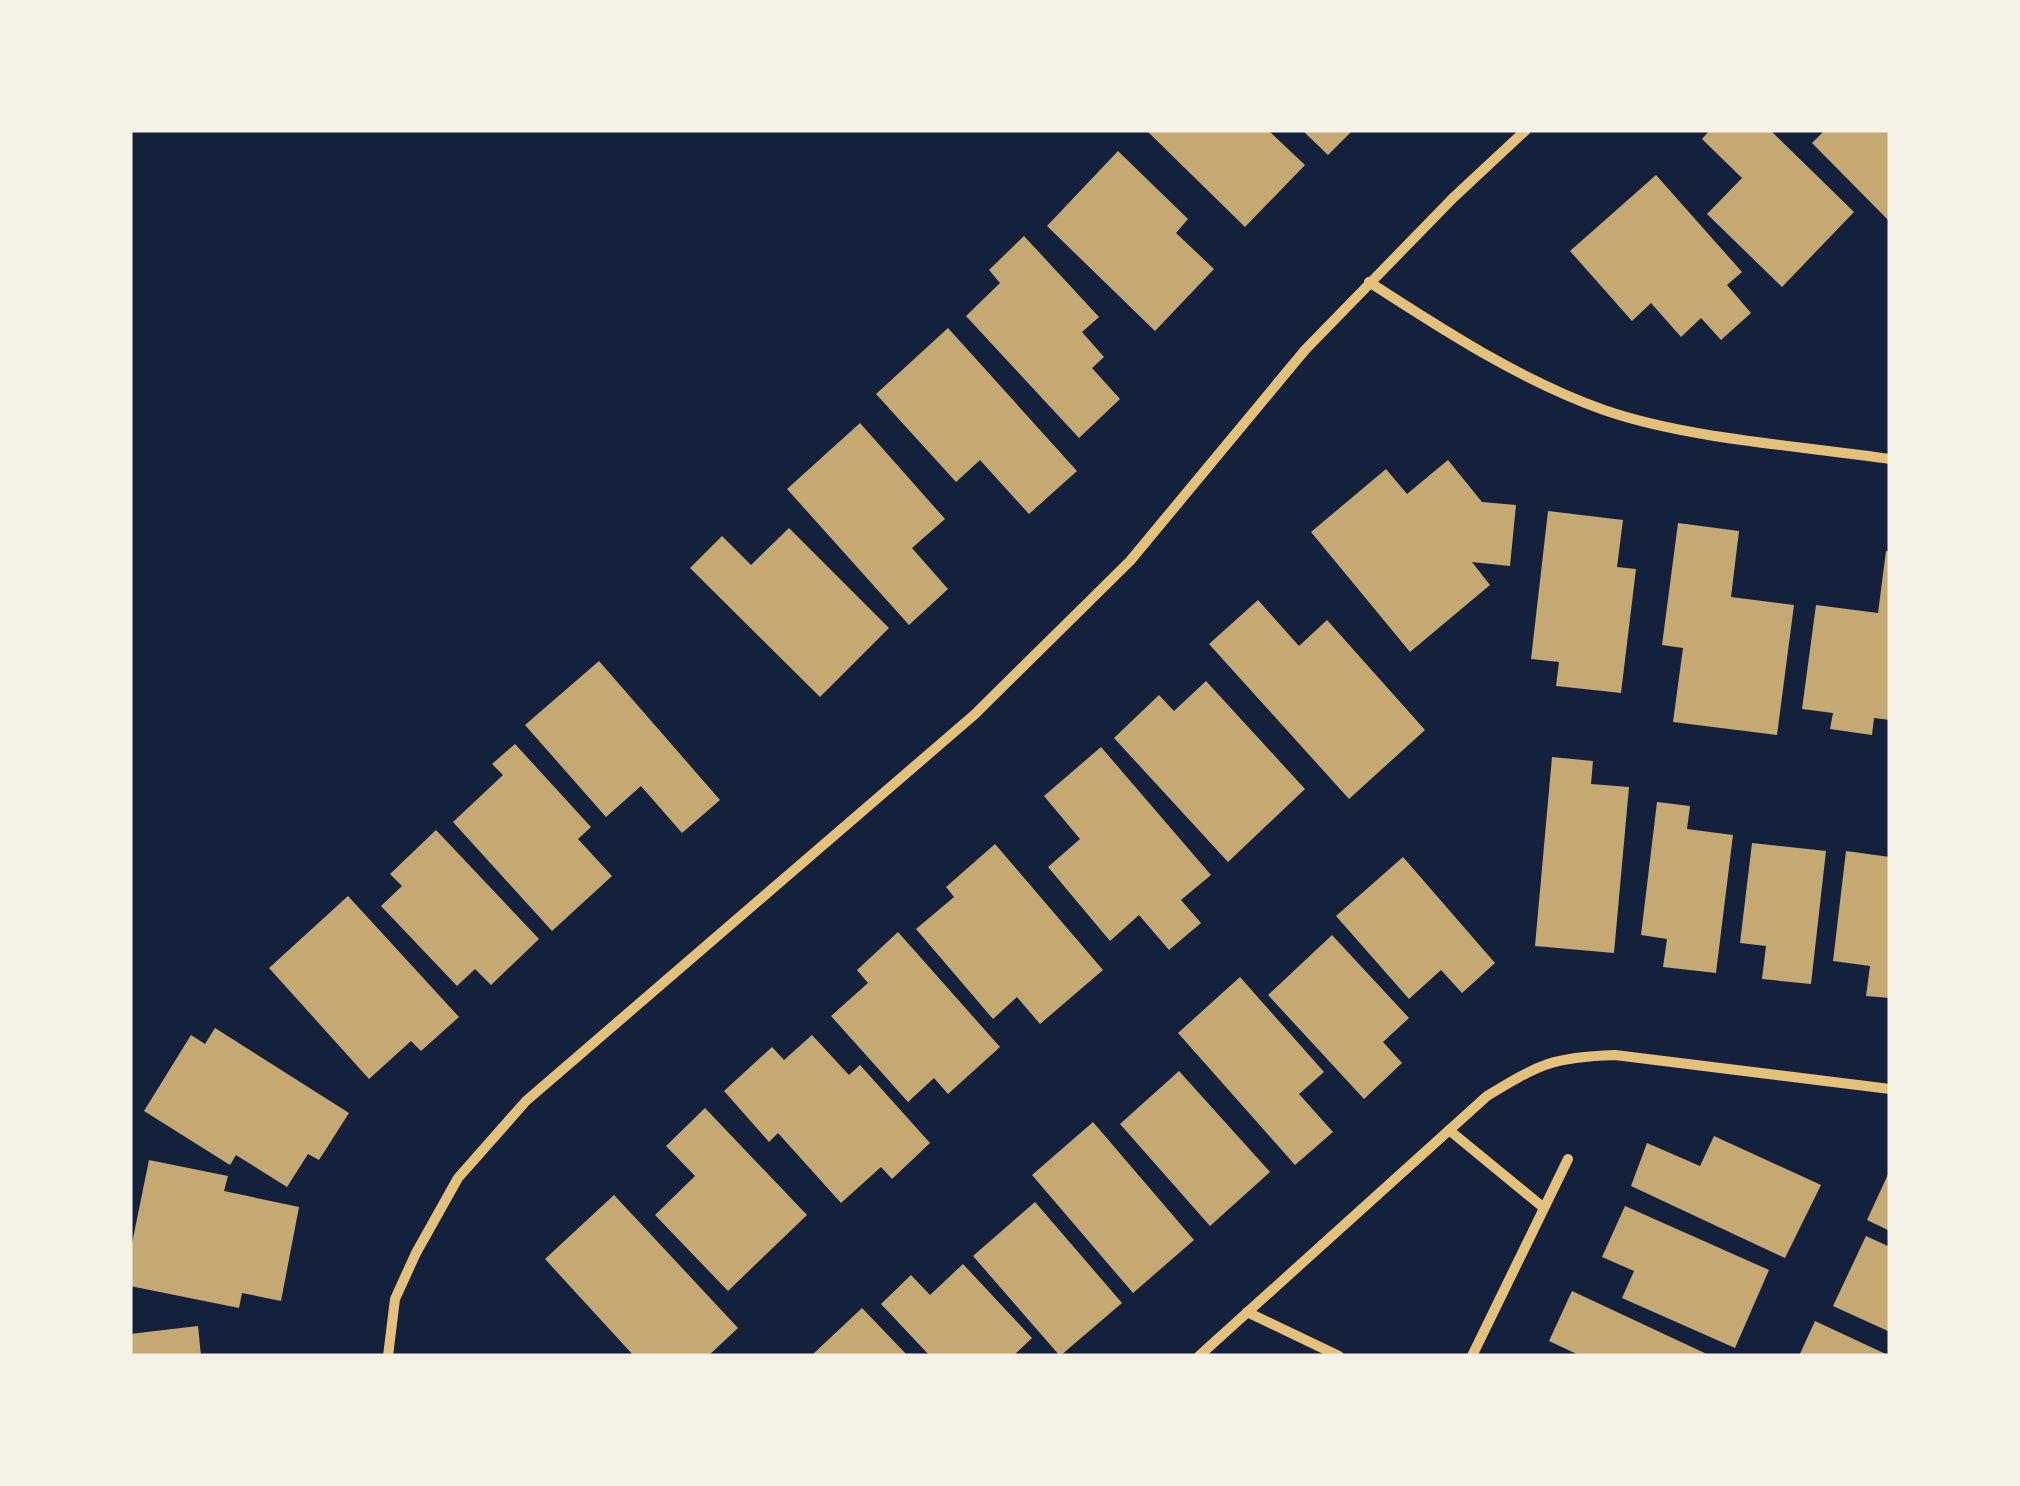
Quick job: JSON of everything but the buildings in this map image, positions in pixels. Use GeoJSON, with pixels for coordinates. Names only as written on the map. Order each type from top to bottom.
{"type":"FeatureCollection","features":[{"type":"Feature","properties":{"kind":"street"},"geometry":{"type":"LineString","coordinates":[[388,1356],[395,1299],[416,1253],[458,1178],[526,1101],[974,715],[1130,561],[1304,350],[1526,130]]}},
{"type":"Feature","properties":{"kind":"street"},"geometry":{"type":"LineString","coordinates":[[1369,282],[1450,335],[1544,384],[1606,410],[1690,430],[1890,459]]}},
{"type":"Feature","properties":{"kind":"street"},"geometry":{"type":"LineString","coordinates":[[1198,1356],[1487,1096],[1538,1065],[1570,1056],[1615,1054],[1890,1089]]}},
{"type":"Feature","properties":{"kind":"street"},"geometry":{"type":"LineString","coordinates":[[1450,1130],[1544,1208]]}},
{"type":"Feature","properties":{"kind":"street"},"geometry":{"type":"LineString","coordinates":[[1472,1356],[1568,1159]]}},
{"type":"Feature","properties":{"kind":"street"},"geometry":{"type":"LineString","coordinates":[[1247,1312],[1339,1356]]}}]}
